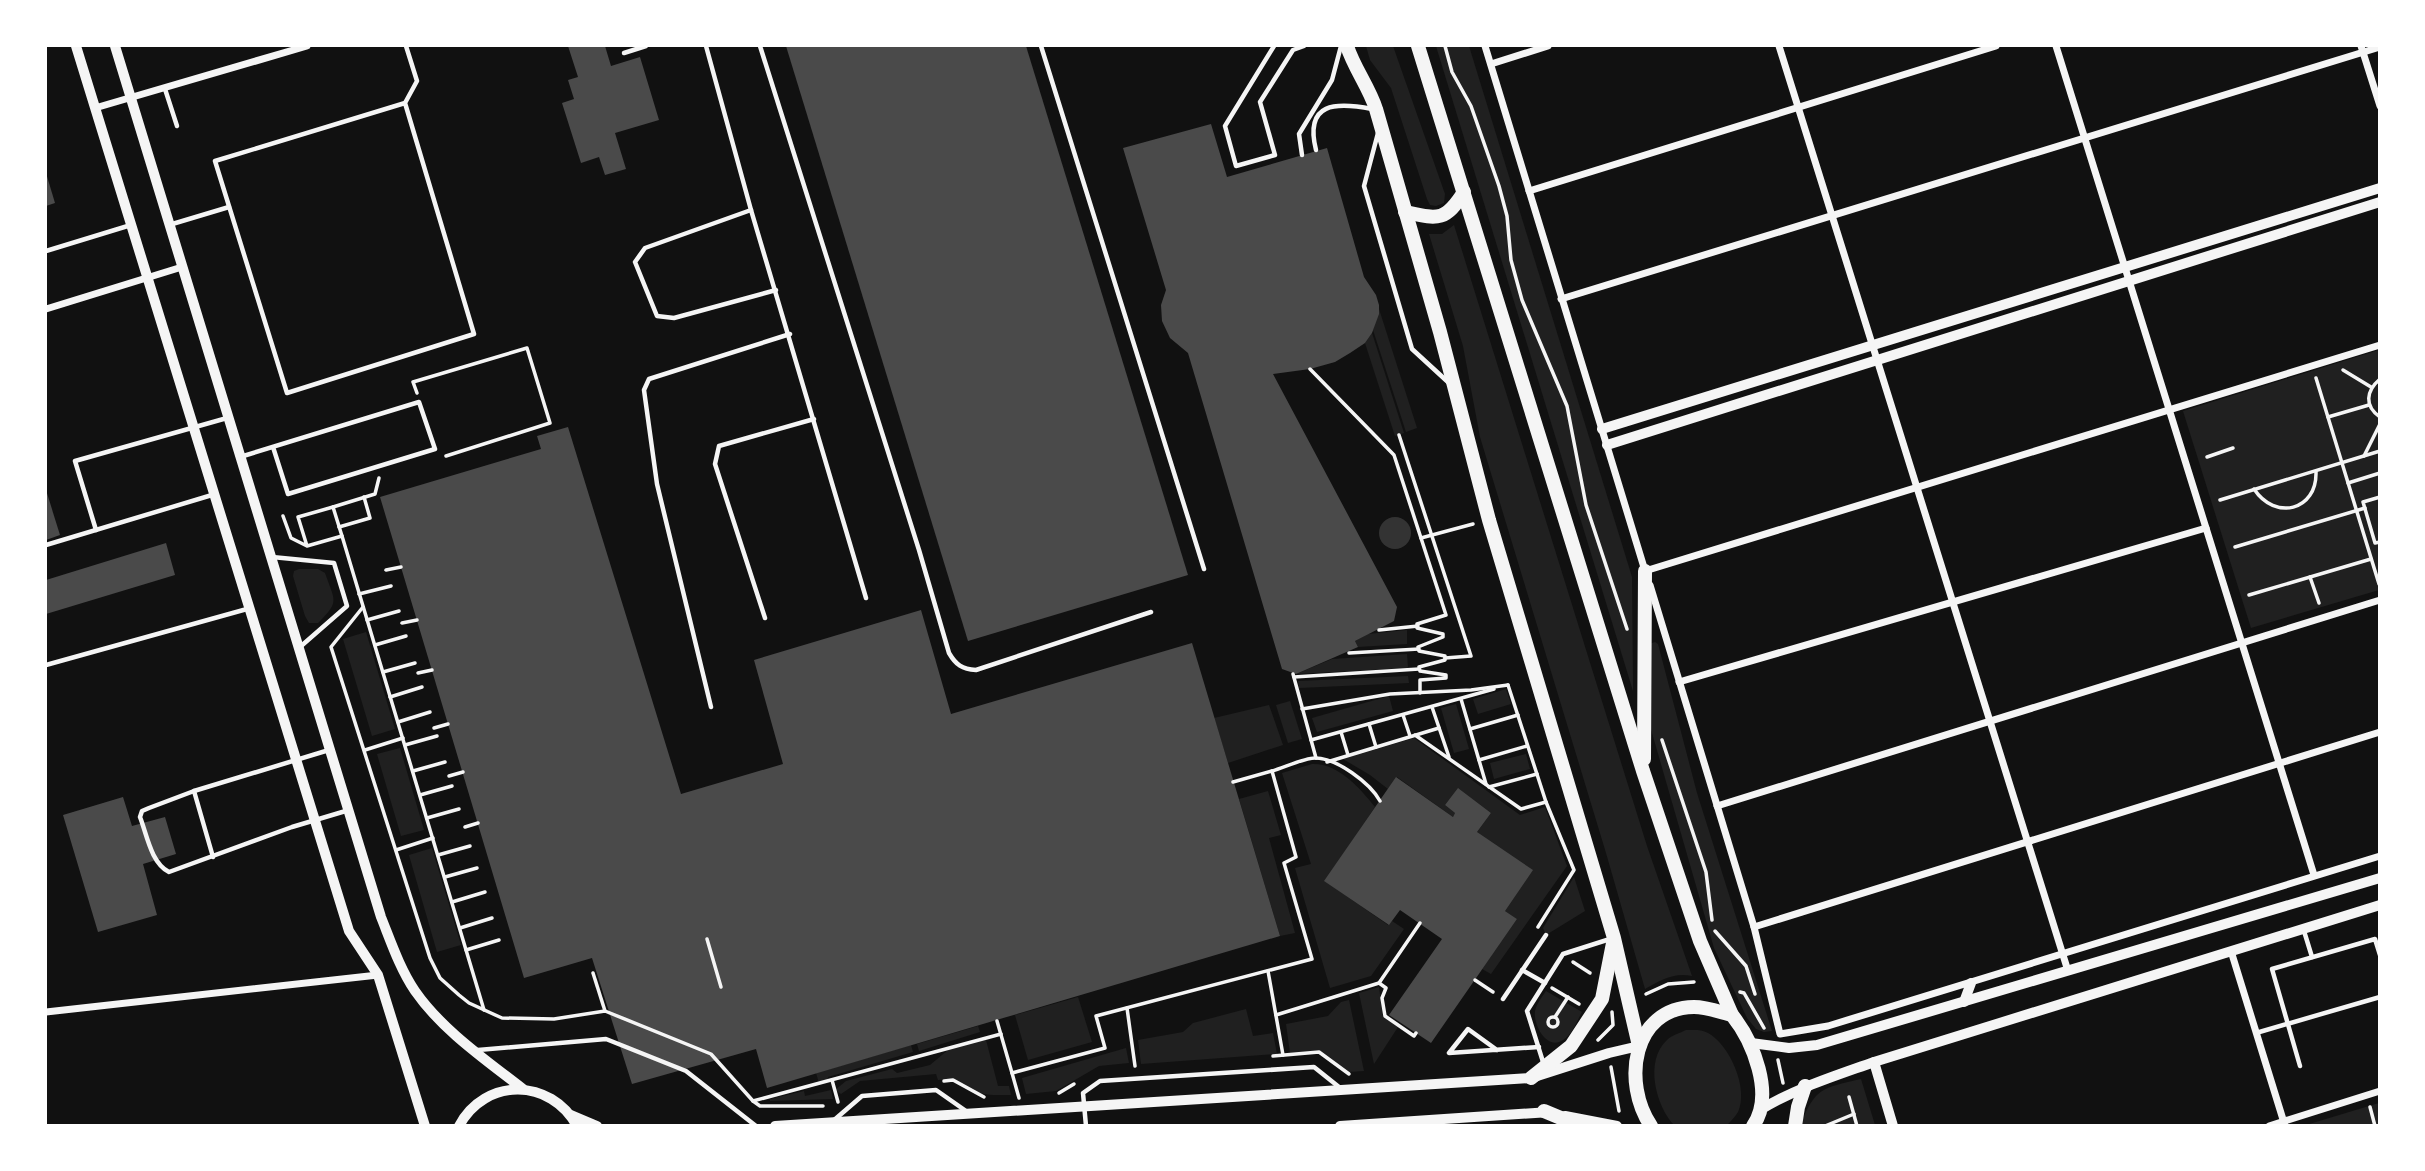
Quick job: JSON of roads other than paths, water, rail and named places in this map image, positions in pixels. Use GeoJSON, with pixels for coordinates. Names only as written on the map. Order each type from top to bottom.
{"type":"FeatureCollection","features":[{"type":"Feature","properties":{"kind":"main road"},"geometry":{"type":"LineString","coordinates":[[1347,46],[1353,64],[1372,96],[1381,126],[1489,520],[1614,938],[1639,1046]]}},
{"type":"Feature","properties":{"kind":"main road"},"geometry":{"type":"LineString","coordinates":[[1418,46],[1557,500],[1700,942],[1726,989],[1732,1015],[1751,1043],[1761,1087],[1758,1119]]}},
{"type":"Feature","properties":{"kind":"main road"},"geometry":{"type":"LineString","coordinates":[[1405,212],[1436,218],[1447,215],[1464,192]]}},
{"type":"Feature","properties":{"kind":"main road"},"geometry":{"type":"LineString","coordinates":[[1643,771],[1645,571]]}},
{"type":"Feature","properties":{"kind":"main road"},"geometry":{"type":"LineString","coordinates":[[1531,1078],[1571,1046],[1593,1013],[1601,999],[1614,938]]}},
{"type":"Feature","properties":{"kind":"main road"},"geometry":{"type":"LineString","coordinates":[[1651,1125],[1641,1106],[1635,1067],[1639,1046],[1649,1026],[1677,1010],[1693,1007],[1732,1015]]}},
{"type":"Feature","properties":{"kind":"main road"},"geometry":{"type":"LineString","coordinates":[[1795,1125],[1805,1086]]}},
{"type":"Feature","properties":{"kind":"main road"},"geometry":{"type":"LineString","coordinates":[[1544,1111],[1580,1125]]}},
{"type":"Feature","properties":{"kind":"street"},"geometry":{"type":"LineString","coordinates":[[76,46],[349,931],[378,975],[425,1125]]}},
{"type":"Feature","properties":{"kind":"street"},"geometry":{"type":"LineString","coordinates":[[115,46],[381,917],[397,958],[415,991],[441,1021],[523,1089]]}},
{"type":"Feature","properties":{"kind":"street"},"geometry":{"type":"LineString","coordinates":[[95,108],[307,46]]}},
{"type":"Feature","properties":{"kind":"street"},"geometry":{"type":"LineString","coordinates":[[1485,46],[1754,927],[1780,1034],[1828,1026],[2379,856]]}},
{"type":"Feature","properties":{"kind":"street"},"geometry":{"type":"LineString","coordinates":[[1490,64],[1548,46]]}},
{"type":"Feature","properties":{"kind":"street"},"geometry":{"type":"LineString","coordinates":[[1779,46],[2068,971]]}},
{"type":"Feature","properties":{"kind":"street"},"geometry":{"type":"LineString","coordinates":[[1529,191],[1996,46]]}},
{"type":"Feature","properties":{"kind":"street"},"geometry":{"type":"LineString","coordinates":[[2056,46],[2314,875]]}},
{"type":"Feature","properties":{"kind":"street"},"geometry":{"type":"LineString","coordinates":[[1562,299],[2085,139],[2362,49],[2379,47]]}},
{"type":"Feature","properties":{"kind":"street"},"geometry":{"type":"LineString","coordinates":[[2362,49],[2379,106]]}},
{"type":"Feature","properties":{"kind":"street"},"geometry":{"type":"LineString","coordinates":[[1602,429],[2379,188]]}},
{"type":"Feature","properties":{"kind":"street"},"geometry":{"type":"LineString","coordinates":[[1607,445],[2379,202]]}},
{"type":"Feature","properties":{"kind":"street"},"geometry":{"type":"LineString","coordinates":[[46,309],[182,267]]}},
{"type":"Feature","properties":{"kind":"street"},"geometry":{"type":"LineString","coordinates":[[1645,571],[2379,345]]}},
{"type":"Feature","properties":{"kind":"street"},"geometry":{"type":"LineString","coordinates":[[1679,682],[2206,528]]}},
{"type":"Feature","properties":{"kind":"street"},"geometry":{"type":"LineString","coordinates":[[1717,806],[2379,600]]}},
{"type":"Feature","properties":{"kind":"street"},"geometry":{"type":"LineString","coordinates":[[1754,927],[2379,732]]}},
{"type":"Feature","properties":{"kind":"street"},"geometry":{"type":"LineString","coordinates":[[1751,1043],[1789,1048],[1817,1045],[2379,878]]}},
{"type":"Feature","properties":{"kind":"street"},"geometry":{"type":"LineString","coordinates":[[1758,1119],[1805,1086],[1874,1062],[2379,905]]}},
{"type":"Feature","properties":{"kind":"street"},"geometry":{"type":"LineString","coordinates":[[2231,951],[2284,1123]]}},
{"type":"Feature","properties":{"kind":"street"},"geometry":{"type":"LineString","coordinates":[[46,1012],[378,975]]}},
{"type":"Feature","properties":{"kind":"street"},"geometry":{"type":"LineString","coordinates":[[1964,1002],[1971,982]]}},
{"type":"Feature","properties":{"kind":"street"},"geometry":{"type":"LineString","coordinates":[[775,1125],[1531,1078],[1639,1046]]}},
{"type":"Feature","properties":{"kind":"street"},"geometry":{"type":"LineString","coordinates":[[1874,1062],[1893,1125]]}},
{"type":"Feature","properties":{"kind":"street"},"geometry":{"type":"LineString","coordinates":[[459,1125],[483,1099],[495,1093],[523,1089],[542,1093],[558,1102],[574,1120],[597,1125]]}},
{"type":"Feature","properties":{"kind":"street"},"geometry":{"type":"LineString","coordinates":[[2269,1125],[2284,1123],[2379,1091]]}},
{"type":"Feature","properties":{"kind":"street"},"geometry":{"type":"LineString","coordinates":[[1339,1125],[1544,1111],[1617,1125]]}},
{"type":"Feature","properties":{"kind":"lane"},"geometry":{"type":"LineString","coordinates":[[405,103],[474,334],[286,393],[215,161],[405,103],[417,81],[406,46]]}},
{"type":"Feature","properties":{"kind":"lane"},"geometry":{"type":"LineString","coordinates":[[624,53],[646,46]]}},
{"type":"Feature","properties":{"kind":"lane"},"geometry":{"type":"LineString","coordinates":[[706,46],[751,210],[790,334],[866,598]]}},
{"type":"Feature","properties":{"kind":"lane"},"geometry":{"type":"LineString","coordinates":[[760,46],[954,662],[964,669],[976,670],[1151,612]]}},
{"type":"Feature","properties":{"kind":"lane"},"geometry":{"type":"LineString","coordinates":[[1041,46],[1204,569]]}},
{"type":"Feature","properties":{"kind":"lane"},"geometry":{"type":"LineString","coordinates":[[1274,46],[1225,126],[1236,166],[1275,155],[1259,102],[1293,50],[1304,46]]}},
{"type":"Feature","properties":{"kind":"lane"},"geometry":{"type":"LineString","coordinates":[[1302,155],[1299,134],[1332,79],[1341,46]]}},
{"type":"Feature","properties":{"kind":"lane"},"geometry":{"type":"LineString","coordinates":[[165,89],[177,126]]}},
{"type":"Feature","properties":{"kind":"lane"},"geometry":{"type":"LineString","coordinates":[[1316,150],[1314,126],[1326,108],[1340,104],[1376,109]]}},
{"type":"Feature","properties":{"kind":"lane"},"geometry":{"type":"LineString","coordinates":[[1381,126],[1364,186],[1412,349],[1454,388]]}},
{"type":"Feature","properties":{"kind":"lane"},"geometry":{"type":"LineString","coordinates":[[169,225],[229,206]]}},
{"type":"Feature","properties":{"kind":"lane"},"geometry":{"type":"LineString","coordinates":[[751,210],[645,248],[635,262],[657,316],[674,318],[776,290]]}},
{"type":"Feature","properties":{"kind":"lane"},"geometry":{"type":"LineString","coordinates":[[46,251],[131,225]]}},
{"type":"Feature","properties":{"kind":"lane"},"geometry":{"type":"LineString","coordinates":[[711,707],[657,484],[644,390],[649,379],[790,334]]}},
{"type":"Feature","properties":{"kind":"lane"},"geometry":{"type":"LineString","coordinates":[[240,457],[419,402],[435,449],[288,494],[273,447]]}},
{"type":"Feature","properties":{"kind":"lane"},"geometry":{"type":"LineString","coordinates":[[96,530],[75,461],[228,418]]}},
{"type":"Feature","properties":{"kind":"lane"},"geometry":{"type":"LineString","coordinates":[[765,618],[715,464],[719,446],[814,419]]}},
{"type":"Feature","properties":{"kind":"lane"},"geometry":{"type":"LineString","coordinates":[[46,545],[214,494]]}},
{"type":"Feature","properties":{"kind":"lane"},"geometry":{"type":"LineString","coordinates":[[271,557],[334,563],[347,606],[299,648]]}},
{"type":"Feature","properties":{"kind":"lane"},"geometry":{"type":"LineString","coordinates":[[46,665],[250,608]]}},
{"type":"Feature","properties":{"kind":"lane"},"geometry":{"type":"LineString","coordinates":[[330,750],[194,791],[142,811],[140,817],[156,860],[169,872],[349,810]]}},
{"type":"Feature","properties":{"kind":"lane"},"geometry":{"type":"LineString","coordinates":[[194,791],[213,857]]}},
{"type":"Feature","properties":{"kind":"lane"},"geometry":{"type":"LineString","coordinates":[[2304,928],[2312,957]]}},
{"type":"Feature","properties":{"kind":"lane"},"geometry":{"type":"LineString","coordinates":[[1503,999],[1546,935]]}},
{"type":"Feature","properties":{"kind":"lane"},"geometry":{"type":"LineString","coordinates":[[1545,1067],[1527,1011],[1563,954],[1614,938]]}},
{"type":"Feature","properties":{"kind":"lane"},"geometry":{"type":"LineString","coordinates":[[2300,1066],[2272,969],[2375,939],[2379,955]]}},
{"type":"Feature","properties":{"kind":"lane"},"geometry":{"type":"LineString","coordinates":[[1522,970],[1545,983]]}},
{"type":"Feature","properties":{"kind":"lane"},"geometry":{"type":"LineString","coordinates":[[2256,1033],[2379,997]]}},
{"type":"Feature","properties":{"kind":"lane"},"geometry":{"type":"LineString","coordinates":[[1497,1050],[1468,1030],[1448,1053],[1485,1051],[1539,1047]]}},
{"type":"Feature","properties":{"kind":"lane"},"geometry":{"type":"LineString","coordinates":[[474,1050],[606,1039],[686,1071],[756,1125]]}},
{"type":"Feature","properties":{"kind":"lane"},"geometry":{"type":"LineString","coordinates":[[1086,1125],[1083,1093],[1100,1082],[1314,1067],[1342,1090]]}},
{"type":"Feature","properties":{"kind":"lane"},"geometry":{"type":"LineString","coordinates":[[832,1122],[862,1096],[936,1090],[970,1113]]}}]}
